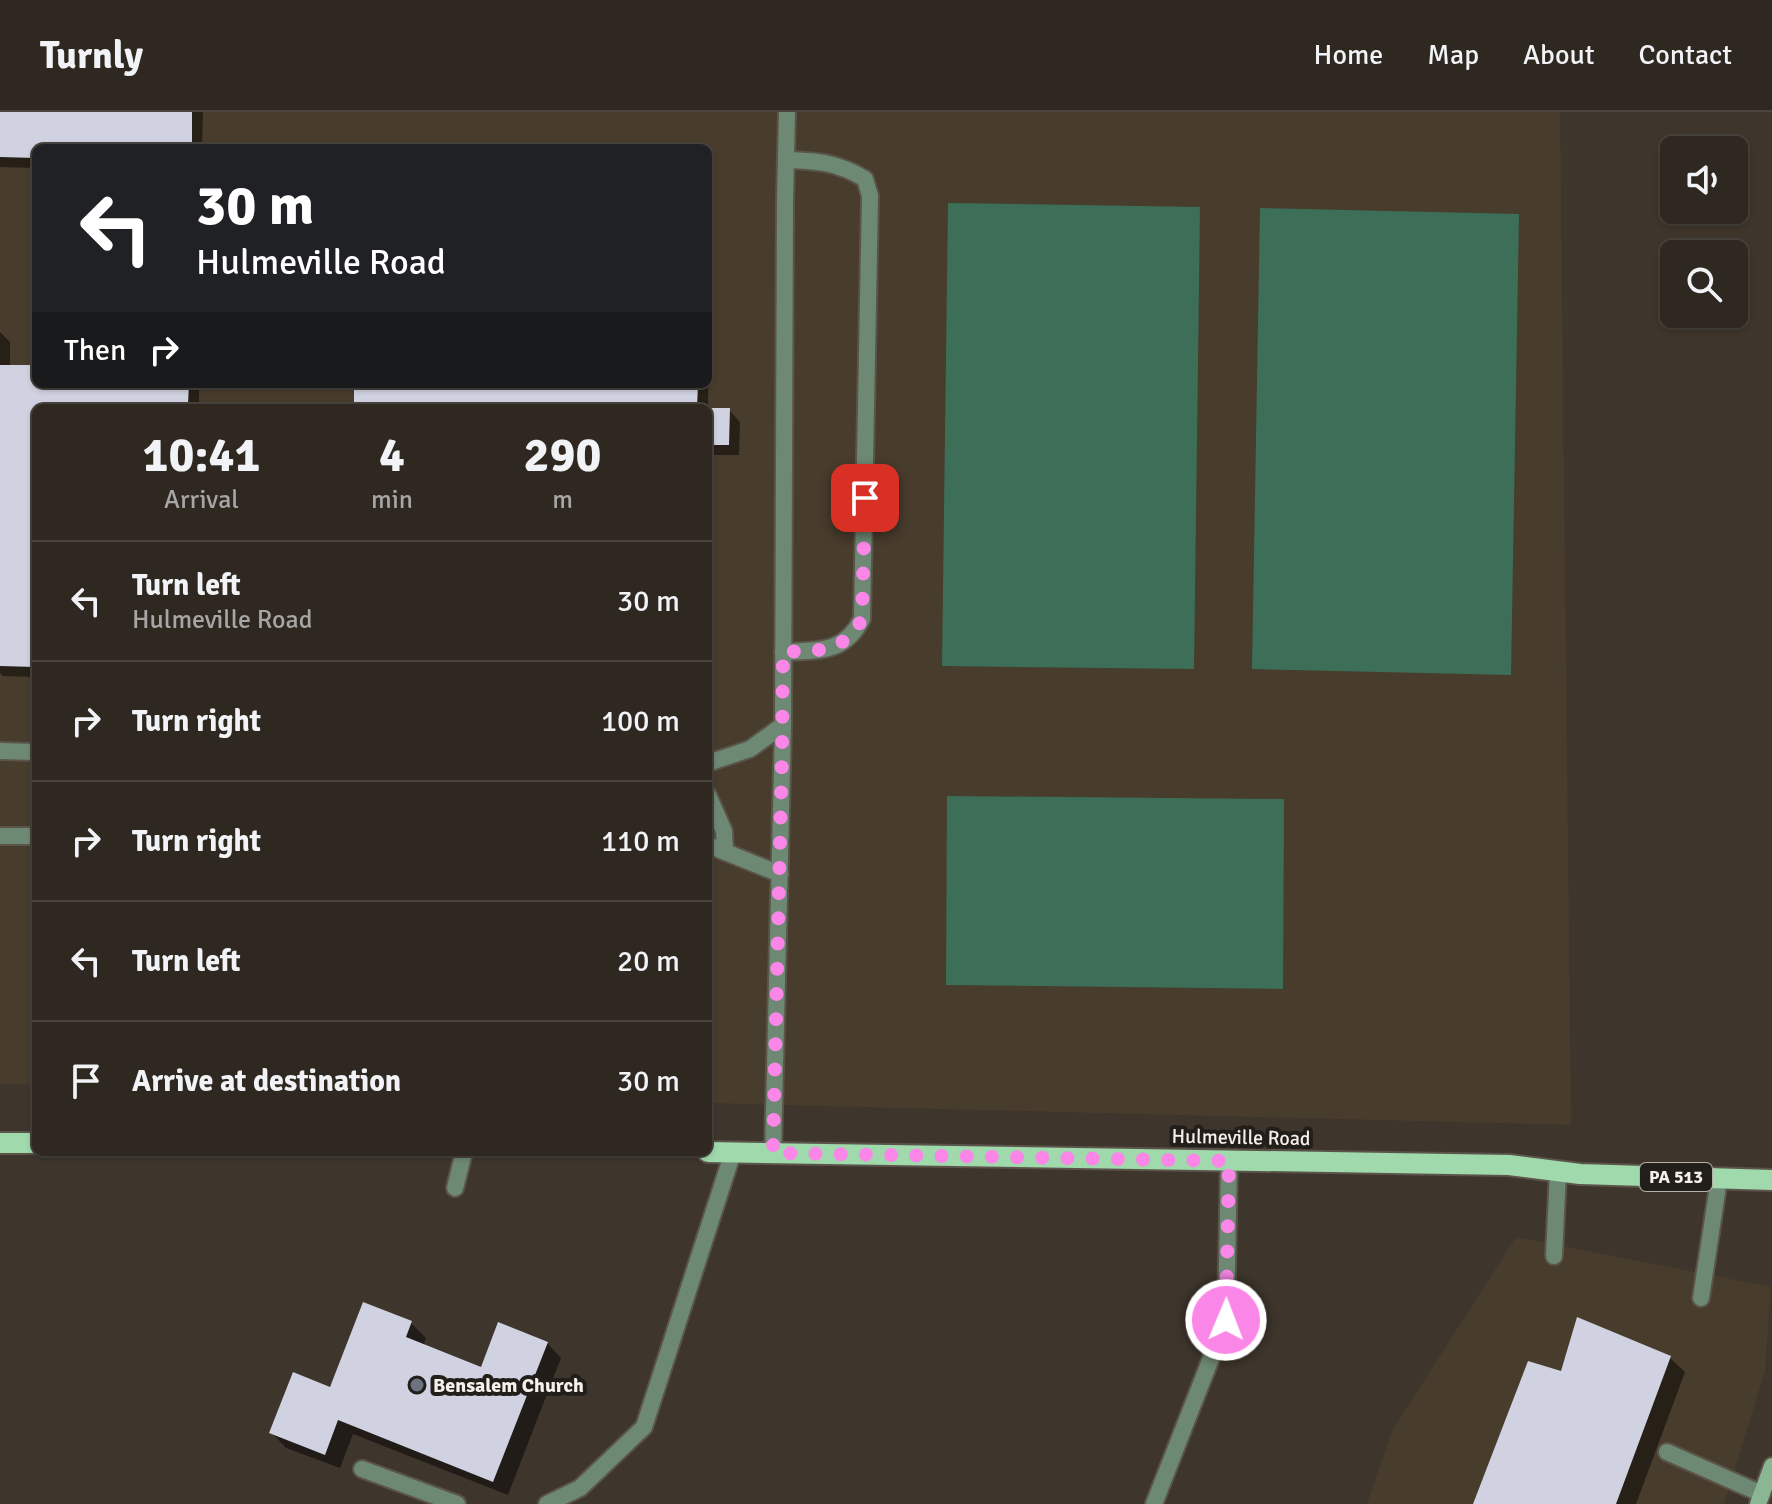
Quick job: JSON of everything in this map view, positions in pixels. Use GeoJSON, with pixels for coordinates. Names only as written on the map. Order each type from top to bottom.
{"type":"FeatureCollection","features":[{"type":"Feature","properties":{"kind":"main road"},"geometry":{"type":"LineString","coordinates":[[0,1143],[32,1143]]}},
{"type":"Feature","properties":{"kind":"main road","name":"Hulmeville Road"},"geometry":{"type":"LineString","coordinates":[[712,1152],[1509,1165],[1558,1171],[1772,1180]]}},
{"type":"Feature","properties":{"kind":"main road"},"geometry":{"type":"LineString","coordinates":[[1760,1499],[1772,1466]]}},
{"type":"Feature","properties":{"kind":"lane"},"geometry":{"type":"LineString","coordinates":[[773,1153],[783,725],[787,112]]}},
{"type":"Feature","properties":{"kind":"lane"},"geometry":{"type":"LineString","coordinates":[[783,652],[837,646],[854,634],[862,619],[870,196],[865,179],[848,168],[824,162],[786,160]]}},
{"type":"Feature","properties":{"kind":"lane"},"geometry":{"type":"LineString","coordinates":[[712,762],[750,749],[783,725]]}},
{"type":"Feature","properties":{"kind":"lane"},"geometry":{"type":"LineString","coordinates":[[0,751],[32,752]]}},
{"type":"Feature","properties":{"kind":"lane"},"geometry":{"type":"LineString","coordinates":[[712,804],[724,831],[725,852]]}},
{"type":"Feature","properties":{"kind":"lane"},"geometry":{"type":"LineString","coordinates":[[0,836],[32,836]]}},
{"type":"Feature","properties":{"kind":"lane"},"geometry":{"type":"LineString","coordinates":[[712,847],[780,874]]}},
{"type":"Feature","properties":{"kind":"lane"},"geometry":{"type":"LineString","coordinates":[[547,1504],[580,1488],[644,1427],[733,1152]]}},
{"type":"Feature","properties":{"kind":"lane"},"geometry":{"type":"LineString","coordinates":[[455,1188],[463,1156]]}},
{"type":"Feature","properties":{"kind":"lane"},"geometry":{"type":"LineString","coordinates":[[1154,1504],[1226,1320],[1229,1161]]}},
{"type":"Feature","properties":{"kind":"lane"},"geometry":{"type":"LineString","coordinates":[[1554,1256],[1558,1171]]}},
{"type":"Feature","properties":{"kind":"lane"},"geometry":{"type":"LineString","coordinates":[[1701,1298],[1719,1179]]}},
{"type":"Feature","properties":{"kind":"lane"},"geometry":{"type":"LineString","coordinates":[[1667,1452],[1760,1499]]}},
{"type":"Feature","properties":{"kind":"lane"},"geometry":{"type":"LineString","coordinates":[[362,1469],[457,1504]]}},
{"type":"Feature","properties":{"kind":"shaded area"},"geometry":{"type":"Polygon","coordinates":[[[0,112],[1560,112],[1571,1125],[712,1103],[712,404],[32,404],[32,1085],[0,1084],[0,112]]]}},
{"type":"Feature","properties":{"kind":"shaded area"},"geometry":{"type":"Polygon","coordinates":[[[1516,1237],[1771,1287],[1765,1371],[1724,1504],[1367,1504],[1392,1431],[1516,1237]]]}},
{"type":"Feature","properties":{"kind":"green space"},"geometry":{"type":"Polygon","coordinates":[[[948,203],[1200,207],[1194,669],[942,666],[948,203]]]}},
{"type":"Feature","properties":{"kind":"green space"},"geometry":{"type":"Polygon","coordinates":[[[1260,208],[1519,214],[1511,675],[1252,669],[1260,208]]]}},
{"type":"Feature","properties":{"kind":"green space"},"geometry":{"type":"Polygon","coordinates":[[[947,796],[1284,799],[1283,989],[946,985],[947,796]]]}},
{"type":"Feature","properties":{"kind":"building"},"geometry":{"type":"Polygon","coordinates":[[[0,112],[192,112],[192,144],[32,144],[32,158],[0,157],[0,112]]]}},
{"type":"Feature","properties":{"kind":"building"},"geometry":{"type":"Polygon","coordinates":[[[0,365],[32,365],[32,388],[189,388],[188,404],[32,404],[32,667],[0,666],[0,365]]]}},
{"type":"Feature","properties":{"kind":"building"},"geometry":{"type":"Polygon","coordinates":[[[354,388],[698,388],[697,404],[354,404],[354,388]]]}},
{"type":"Feature","properties":{"kind":"building"},"geometry":{"type":"Polygon","coordinates":[[[712,408],[730,408],[729,445],[712,445],[712,408]]]}},
{"type":"Feature","properties":{"kind":"building"},"geometry":{"type":"Polygon","coordinates":[[[363,1302],[412,1321],[406,1337],[481,1367],[498,1322],[548,1342],[493,1482],[338,1420],[325,1455],[269,1433],[293,1372],[330,1387],[363,1302]]]}},
{"type":"Feature","properties":{"kind":"building"},"geometry":{"type":"Polygon","coordinates":[[[1577,1317],[1671,1356],[1616,1504],[1473,1504],[1528,1361],[1561,1371],[1577,1317]]]}},
{"type":"Feature","properties":{"kind":"place","name":"Bensalem Church"},"geometry":{"type":"Point","coordinates":[417,1385]}},
{"type":"Feature","properties":{"kind":"route"},"geometry":{"type":"LineString","coordinates":[[865,498],[862,619],[854,634],[837,646],[783,652],[773,1153],[1229,1161],[1226,1320]]}}]}
